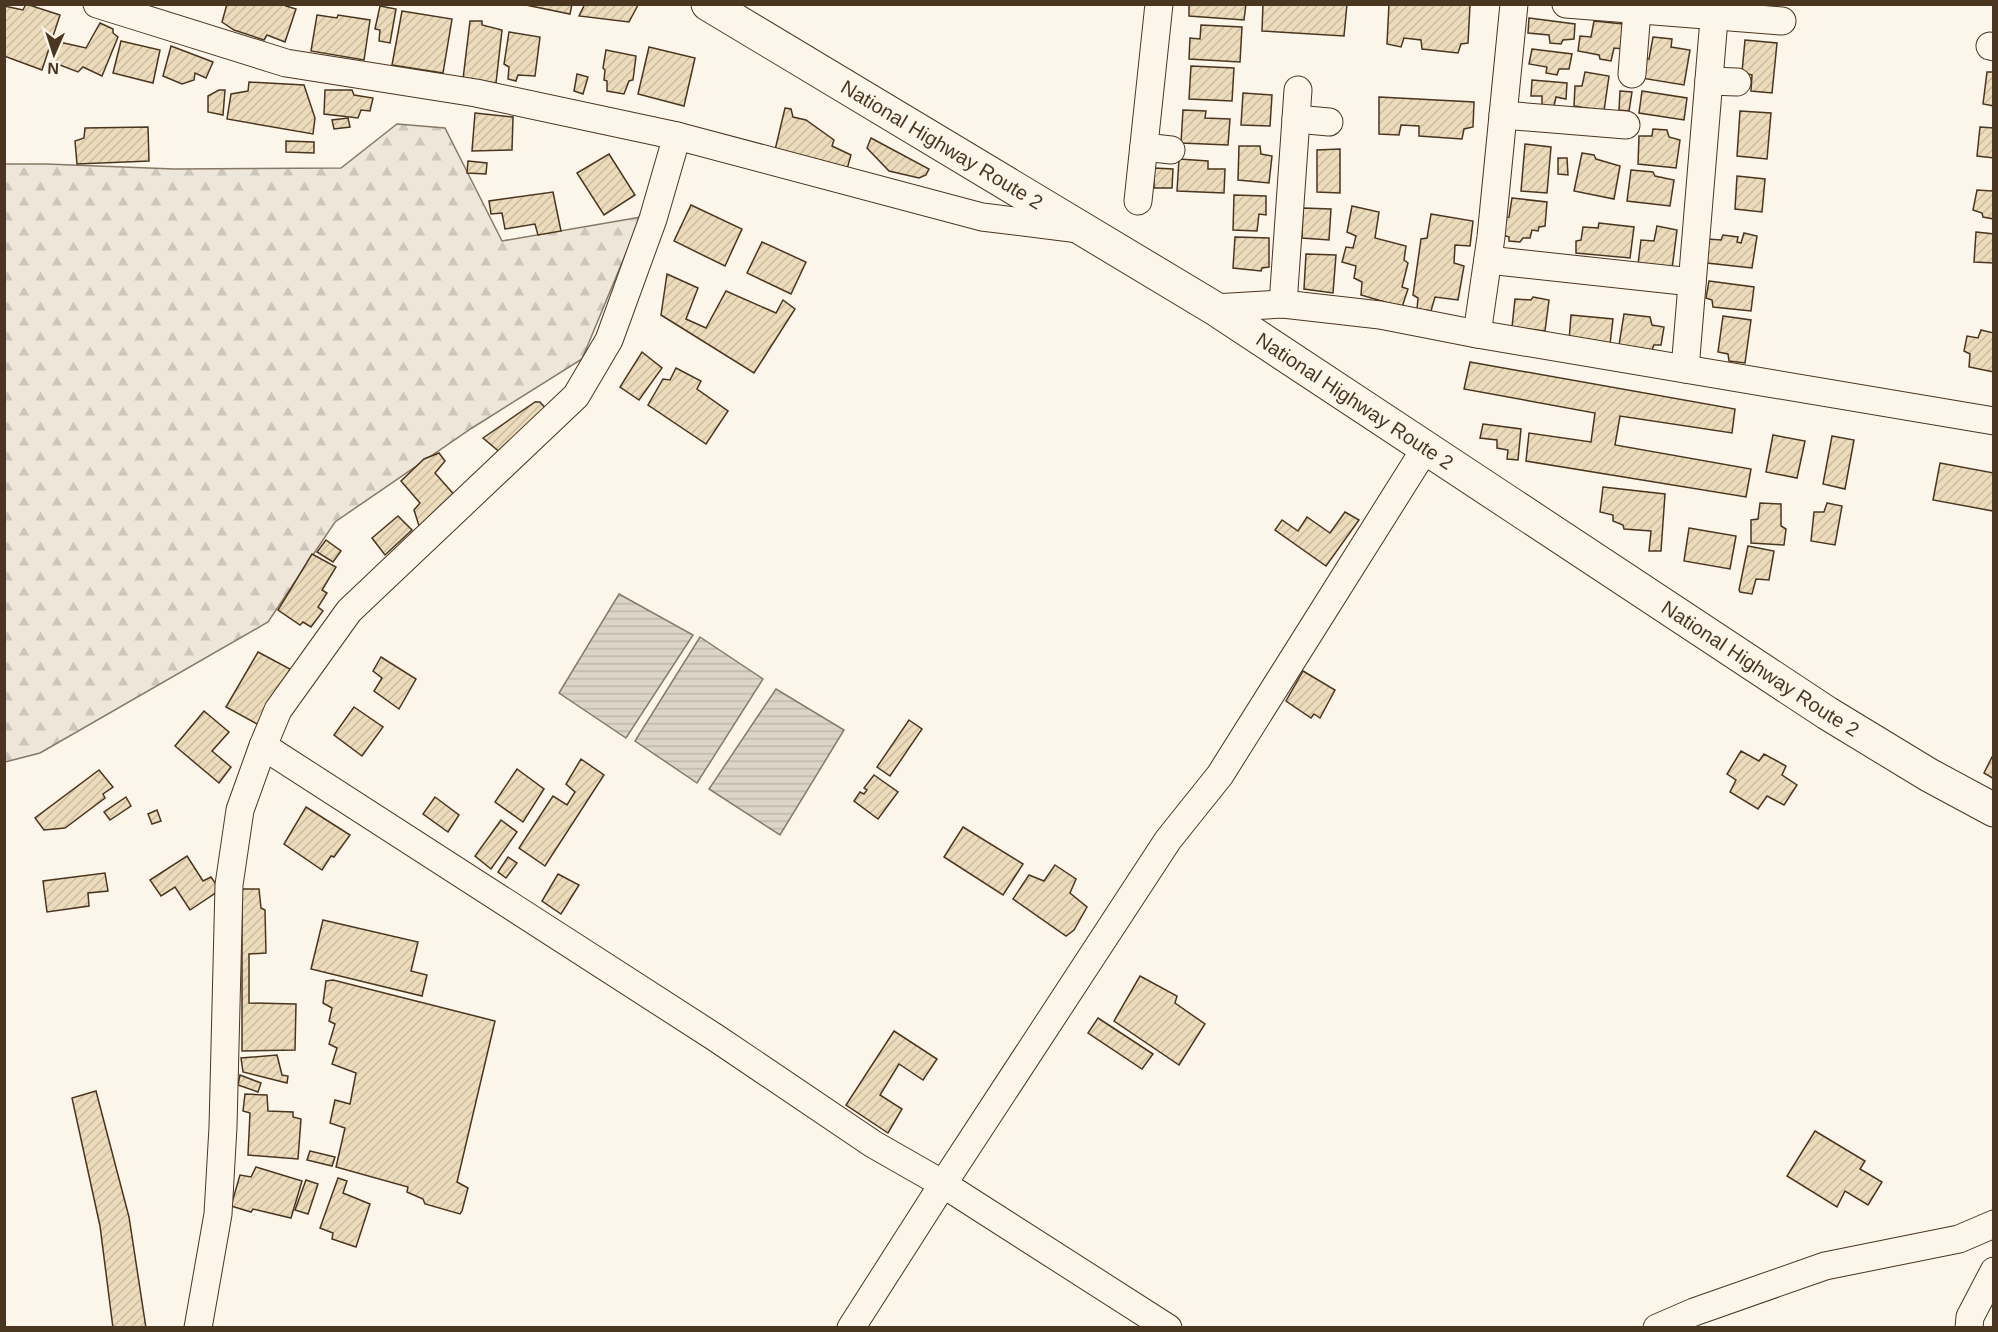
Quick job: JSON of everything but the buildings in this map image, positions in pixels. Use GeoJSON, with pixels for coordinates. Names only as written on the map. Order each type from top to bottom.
{"type":"FeatureCollection","features":[{"type":"Feature","properties":{"kind":"highway","name":"National Highway Route 2"},"geometry":{"type":"LineString","coordinates":[[708,4],[1214,308],[1827,713],[1929,775],[1994,810]]}},
{"type":"Feature","properties":{"kind":"street"},"geometry":{"type":"LineString","coordinates":[[97,4],[286,63],[476,93],[677,136],[982,217],[1086,230]]}},
{"type":"Feature","properties":{"kind":"street"},"geometry":{"type":"LineString","coordinates":[[1138,201],[1159,4]]}},
{"type":"Feature","properties":{"kind":"street"},"geometry":{"type":"LineString","coordinates":[[1477,334],[1488,260],[1514,4]]}},
{"type":"Feature","properties":{"kind":"street"},"geometry":{"type":"LineString","coordinates":[[1566,4],[1782,21]]}},
{"type":"Feature","properties":{"kind":"street"},"geometry":{"type":"LineString","coordinates":[[1632,74],[1637,10]]}},
{"type":"Feature","properties":{"kind":"street"},"geometry":{"type":"LineString","coordinates":[[1685,369],[1713,31]]}},
{"type":"Feature","properties":{"kind":"street"},"geometry":{"type":"LineString","coordinates":[[1709,81],[1737,82]]}},
{"type":"Feature","properties":{"kind":"street"},"geometry":{"type":"LineString","coordinates":[[1283,304],[1298,90]]}},
{"type":"Feature","properties":{"kind":"street"},"geometry":{"type":"LineString","coordinates":[[1503,115],[1626,125]]}},
{"type":"Feature","properties":{"kind":"street"},"geometry":{"type":"LineString","coordinates":[[1296,119],[1329,122]]}},
{"type":"Feature","properties":{"kind":"street"},"geometry":{"type":"LineString","coordinates":[[198,1328],[218,1214],[223,1126],[229,885],[240,810],[263,746],[278,710],[349,610],[576,396],[609,340],[653,219],[677,136]]}},
{"type":"Feature","properties":{"kind":"street"},"geometry":{"type":"LineString","coordinates":[[1144,147],[1171,150]]}},
{"type":"Feature","properties":{"kind":"street"},"geometry":{"type":"LineString","coordinates":[[1488,260],[1692,282]]}},
{"type":"Feature","properties":{"kind":"street"},"geometry":{"type":"LineString","coordinates":[[1214,308],[1283,304],[1380,315],[1477,334],[1994,420]]}},
{"type":"Feature","properties":{"kind":"street"},"geometry":{"type":"LineString","coordinates":[[851,1328],[1168,840],[1220,775],[1425,449]]}},
{"type":"Feature","properties":{"kind":"street"},"geometry":{"type":"LineString","coordinates":[[263,746],[716,1038],[873,1143],[943,1184],[1168,1328]]}},
{"type":"Feature","properties":{"kind":"street"},"geometry":{"type":"LineString","coordinates":[[1657,1328],[1694,1312],[1825,1266],[1959,1239],[1994,1224]]}},
{"type":"Feature","properties":{"kind":"street"},"geometry":{"type":"LineString","coordinates":[[1969,1328],[1970,1317],[1994,1271]]}},
{"type":"Feature","properties":{"kind":"green space"},"geometry":{"type":"Polygon","coordinates":[[[397,124],[445,128],[502,241],[641,217],[582,359],[472,428],[335,522],[268,622],[40,753],[5,762],[5,164],[174,169],[341,168],[397,124]]]}},
{"type":"Feature","properties":{"kind":"shaded area"},"geometry":{"type":"Polygon","coordinates":[[[619,594],[693,635],[626,738],[559,693],[619,594]]]}},
{"type":"Feature","properties":{"kind":"shaded area"},"geometry":{"type":"Polygon","coordinates":[[[700,637],[763,679],[697,783],[635,741],[700,637]]]}},
{"type":"Feature","properties":{"kind":"shaded area"},"geometry":{"type":"Polygon","coordinates":[[[776,689],[844,730],[780,835],[709,789],[776,689]]]}}]}
